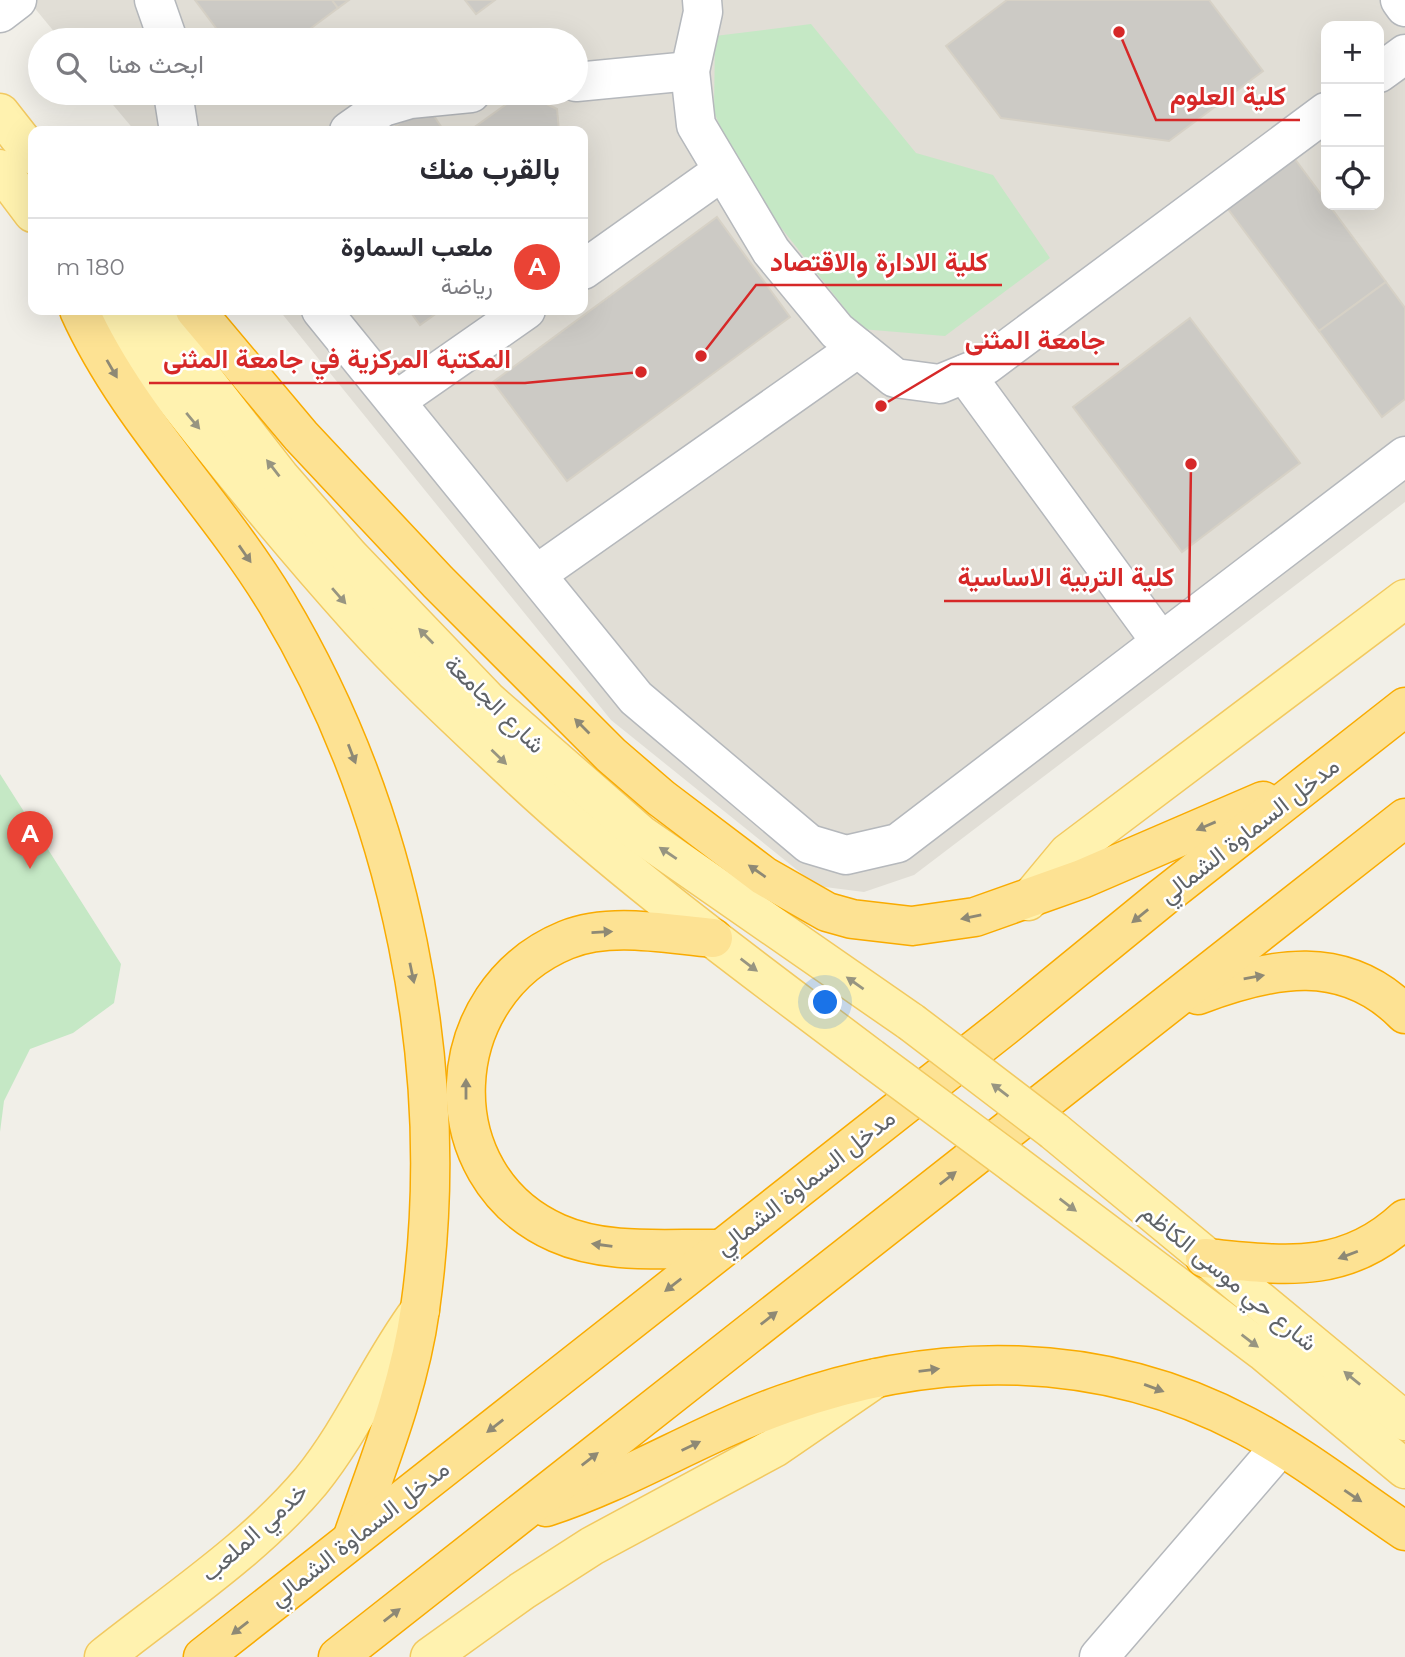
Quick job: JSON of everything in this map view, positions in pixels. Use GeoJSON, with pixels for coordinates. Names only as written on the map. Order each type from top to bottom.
{"type":"FeatureCollection","features":[{"type":"Feature","properties":{"kind":"highway"},"geometry":{"type":"LineString","coordinates":[[82,315],[117,379],[245,553],[278,604],[338,718],[375,811],[416,993],[429,1119],[427,1237],[420,1310],[405,1385],[352,1539]]}},
{"type":"Feature","properties":{"kind":"highway"},"geometry":{"type":"LineString","coordinates":[[199,315],[310,446],[438,582],[611,755],[661,799],[764,876],[827,912],[912,926],[975,917],[1028,901],[1313,779]]}},
{"type":"Feature","properties":{"kind":"highway","name":"مدخل السماوة الشمالي"},"geometry":{"type":"LineString","coordinates":[[204,1657],[1405,707]]}},
{"type":"Feature","properties":{"kind":"highway"},"geometry":{"type":"LineString","coordinates":[[338,1657],[1405,818]]}},
{"type":"Feature","properties":{"kind":"highway"},"geometry":{"type":"LineString","coordinates":[[713,938],[627,931],[587,933],[564,941],[538,956],[505,982],[479,1023],[470,1049],[465,1093],[474,1146],[503,1191],[534,1221],[580,1242],[611,1247],[719,1249]]}},
{"type":"Feature","properties":{"kind":"highway"},"geometry":{"type":"LineString","coordinates":[[1167,1007],[1238,979],[1303,970],[1352,977],[1374,988],[1405,1014]]}},
{"type":"Feature","properties":{"kind":"highway"},"geometry":{"type":"LineString","coordinates":[[1205,1258],[1293,1264],[1343,1259],[1384,1237],[1405,1219]]}},
{"type":"Feature","properties":{"kind":"highway"},"geometry":{"type":"LineString","coordinates":[[514,1518],[596,1489],[782,1405],[877,1377],[970,1366],[1014,1365],[1103,1373],[1193,1402],[1246,1426],[1405,1531]]}},
{"type":"Feature","properties":{"kind":"main road"},"geometry":{"type":"LineString","coordinates":[[1,116],[28,149]]}},
{"type":"Feature","properties":{"kind":"main road"},"geometry":{"type":"LineString","coordinates":[[0,169],[28,206]]}},
{"type":"Feature","properties":{"kind":"main road"},"geometry":{"type":"LineString","coordinates":[[110,315],[180,405],[360,620],[511,769],[603,850],[713,938],[1264,1351],[1405,1469]]}},
{"type":"Feature","properties":{"kind":"main road","name":"شارع الجامعة"},"geometry":{"type":"LineString","coordinates":[[154,315],[280,478],[350,557],[487,700],[640,834],[911,1022],[1054,1132]]}},
{"type":"Feature","properties":{"kind":"main road"},"geometry":{"type":"LineString","coordinates":[[1028,901],[1046,875],[1068,853],[1405,599]]}},
{"type":"Feature","properties":{"kind":"main road","name":"شارع حي موسى الكاظم"},"geometry":{"type":"LineString","coordinates":[[1054,1132],[1405,1421]]}},
{"type":"Feature","properties":{"kind":"main road","name":"خدمي الملعب"},"geometry":{"type":"LineString","coordinates":[[104,1657],[262,1530],[309,1482],[332,1454],[392,1350],[420,1310]]}},
{"type":"Feature","properties":{"kind":"main road"},"geometry":{"type":"LineString","coordinates":[[430,1657],[522,1591],[592,1546],[774,1448],[877,1377]]}},
{"type":"Feature","properties":{"kind":"street"},"geometry":{"type":"LineString","coordinates":[[0,13],[17,0]]}},
{"type":"Feature","properties":{"kind":"street"},"geometry":{"type":"LineString","coordinates":[[154,0],[164,28]]}},
{"type":"Feature","properties":{"kind":"street"},"geometry":{"type":"LineString","coordinates":[[702,0],[703,12],[690,71],[696,125],[722,173],[771,251],[837,331],[895,378],[940,384],[986,365],[1321,116]]}},
{"type":"Feature","properties":{"kind":"street"},"geometry":{"type":"LineString","coordinates":[[1400,0],[1405,7]]}},
{"type":"Feature","properties":{"kind":"street"},"geometry":{"type":"LineString","coordinates":[[1384,69],[1405,54]]}},
{"type":"Feature","properties":{"kind":"street"},"geometry":{"type":"LineString","coordinates":[[588,81],[690,71]]}},
{"type":"Feature","properties":{"kind":"street"},"geometry":{"type":"LineString","coordinates":[[175,105],[178,126]]}},
{"type":"Feature","properties":{"kind":"street"},"geometry":{"type":"LineString","coordinates":[[356,126],[390,105]]}},
{"type":"Feature","properties":{"kind":"street"},"geometry":{"type":"LineString","coordinates":[[588,267],[722,173]]}},
{"type":"Feature","properties":{"kind":"street"},"geometry":{"type":"LineString","coordinates":[[325,315],[397,400],[636,698],[808,844],[846,855],[898,844],[1405,456]]}},
{"type":"Feature","properties":{"kind":"street"},"geometry":{"type":"LineString","coordinates":[[397,400],[519,315]]}},
{"type":"Feature","properties":{"kind":"street"},"geometry":{"type":"LineString","coordinates":[[537,574],[858,348]]}},
{"type":"Feature","properties":{"kind":"street"},"geometry":{"type":"LineString","coordinates":[[965,374],[1161,642]]}},
{"type":"Feature","properties":{"kind":"street"},"geometry":{"type":"LineString","coordinates":[[1099,1657],[1280,1447]]}},
{"type":"Feature","properties":{"kind":"shaded area"},"geometry":{"type":"Polygon","coordinates":[[[28,0],[1405,0],[1405,502],[914,875],[864,892],[817,886],[611,720],[283,315],[588,315],[588,126],[131,126],[113,105],[588,105],[588,28],[51,28],[28,0]]]}},
{"type":"Feature","properties":{"kind":"green space"},"geometry":{"type":"Polygon","coordinates":[[[811,24],[916,153],[993,175],[1050,258],[945,336],[861,329],[742,178],[714,112],[715,36],[811,24]]]}},
{"type":"Feature","properties":{"kind":"green space"},"geometry":{"type":"Polygon","coordinates":[[[0,774],[121,964],[114,1003],[73,1033],[30,1049],[4,1101],[0,1132],[0,774]]]}},
{"type":"Feature","properties":{"kind":"building"},"geometry":{"type":"Polygon","coordinates":[[[195,0],[332,0],[338,8],[311,28],[216,28],[195,0]]]}},
{"type":"Feature","properties":{"kind":"building"},"geometry":{"type":"Polygon","coordinates":[[[332,0],[349,0],[338,8],[332,0]]]}},
{"type":"Feature","properties":{"kind":"building"},"geometry":{"type":"Polygon","coordinates":[[[465,0],[495,0],[476,14],[465,0]]]}},
{"type":"Feature","properties":{"kind":"building"},"geometry":{"type":"Polygon","coordinates":[[[1007,0],[1209,0],[1263,71],[1169,141],[1001,118],[946,46],[1007,0]]]}},
{"type":"Feature","properties":{"kind":"building"},"geometry":{"type":"Polygon","coordinates":[[[427,105],[441,126],[396,126],[427,105]]]}},
{"type":"Feature","properties":{"kind":"building"},"geometry":{"type":"Polygon","coordinates":[[[505,105],[549,105],[557,109],[559,126],[476,126],[505,105]]]}},
{"type":"Feature","properties":{"kind":"building"},"geometry":{"type":"Polygon","coordinates":[[[1289,151],[1321,194],[1321,210],[1333,210],[1386,282],[1319,331],[1222,201],[1289,151]]]}},
{"type":"Feature","properties":{"kind":"building"},"geometry":{"type":"Polygon","coordinates":[[[717,217],[790,317],[567,481],[493,382],[584,315],[588,315],[588,312],[717,217]]]}},
{"type":"Feature","properties":{"kind":"building"},"geometry":{"type":"Polygon","coordinates":[[[1386,282],[1405,308],[1405,399],[1382,417],[1319,331],[1386,282]]]}},
{"type":"Feature","properties":{"kind":"building"},"geometry":{"type":"Polygon","coordinates":[[[413,315],[434,315],[420,325],[413,315]]]}},
{"type":"Feature","properties":{"kind":"building"},"geometry":{"type":"Polygon","coordinates":[[[1190,318],[1300,463],[1182,552],[1073,407],[1190,318]]]}},
{"type":"Feature","properties":{"kind":"place","name":"كلية العلوم"},"geometry":{"type":"Point","coordinates":[1119,32]}},
{"type":"Feature","properties":{"kind":"place","name":"كلية الادارة والاقتصاد"},"geometry":{"type":"Point","coordinates":[701,356]}},
{"type":"Feature","properties":{"kind":"place","name":"المكتبة المركزية في جامعة المثنى"},"geometry":{"type":"Point","coordinates":[641,372]}},
{"type":"Feature","properties":{"kind":"place","name":"جامعة المثنى"},"geometry":{"type":"Point","coordinates":[881,406]}},
{"type":"Feature","properties":{"kind":"place","name":"كلية التربية الاساسية"},"geometry":{"type":"Point","coordinates":[1191,464]}},
{"type":"Feature","properties":{"kind":"place","name":"ملعب السماوة"},"geometry":{"type":"Point","coordinates":[30,869]}}]}
